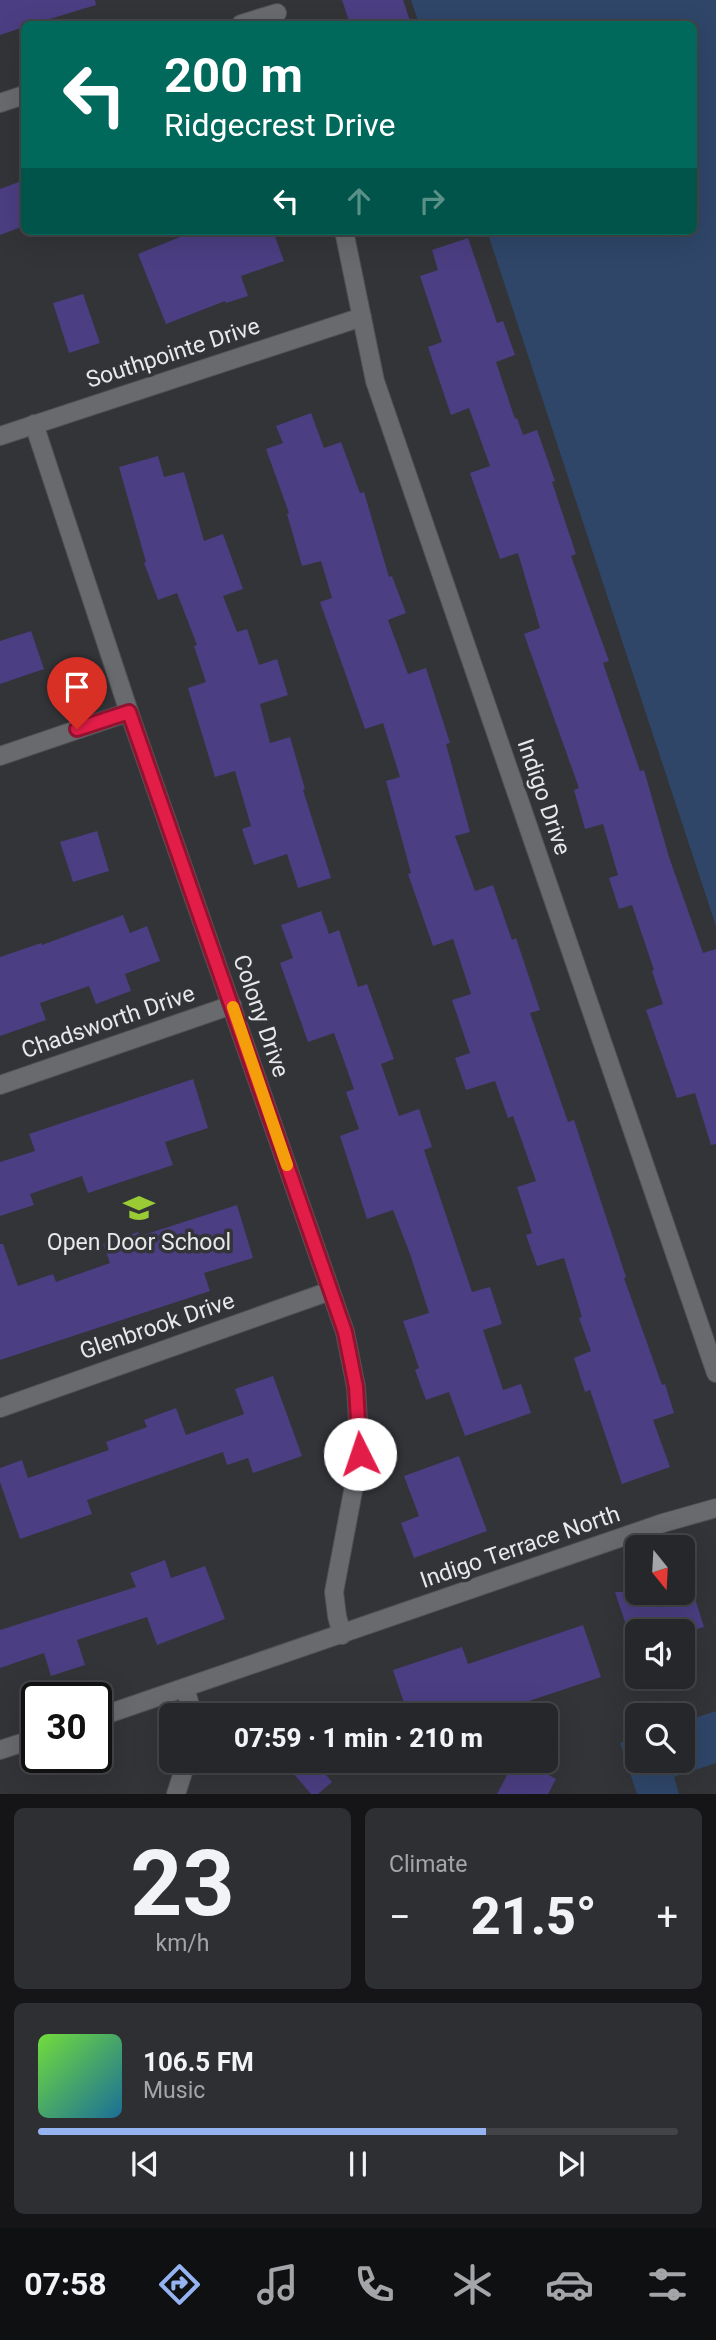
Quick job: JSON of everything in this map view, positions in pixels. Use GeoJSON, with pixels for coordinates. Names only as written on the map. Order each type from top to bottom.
{"type":"FeatureCollection","features":[{"type":"Feature","properties":{"kind":"street"},"geometry":{"type":"LineString","coordinates":[[250,21],[277,12]]}},
{"type":"Feature","properties":{"kind":"street"},"geometry":{"type":"LineString","coordinates":[[0,103],[21,96]]}},
{"type":"Feature","properties":{"kind":"street","name":"Indigo Drive"},"geometry":{"type":"LineString","coordinates":[[345,235],[375,382],[716,1373]]}},
{"type":"Feature","properties":{"kind":"street","name":"Southpointe Drive"},"geometry":{"type":"LineString","coordinates":[[0,436],[362,317]]}},
{"type":"Feature","properties":{"kind":"street","name":"Colony Drive"},"geometry":{"type":"LineString","coordinates":[[34,424],[129,712],[345,1332],[356,1387],[360,1454],[334,1592],[342,1635]]}},
{"type":"Feature","properties":{"kind":"street"},"geometry":{"type":"LineString","coordinates":[[0,756],[129,712]]}},
{"type":"Feature","properties":{"kind":"street","name":"Chadsworth Drive"},"geometry":{"type":"LineString","coordinates":[[0,1085],[232,1005]]}},
{"type":"Feature","properties":{"kind":"street","name":"Glenbrook Drive"},"geometry":{"type":"LineString","coordinates":[[0,1408],[330,1291]]}},
{"type":"Feature","properties":{"kind":"street","name":"Indigo Terrace North"},"geometry":{"type":"LineString","coordinates":[[112,1713],[663,1523],[716,1508]]}},
{"type":"Feature","properties":{"kind":"street"},"geometry":{"type":"LineString","coordinates":[[185,1688],[189,1703]]}},
{"type":"Feature","properties":{"kind":"street"},"geometry":{"type":"LineString","coordinates":[[0,1750],[21,1743]]}},
{"type":"Feature","properties":{"kind":"street"},"geometry":{"type":"LineString","coordinates":[[176,1794],[183,1773]]}},
{"type":"Feature","properties":{"kind":"shaded area"},"geometry":{"type":"Polygon","coordinates":[[[411,0],[716,0],[716,926],[488,235],[697,235],[697,21],[418,21],[411,0]]]}},
{"type":"Feature","properties":{"kind":"shaded area"},"geometry":{"type":"Polygon","coordinates":[[[716,1711],[716,1763],[695,1770],[695,1718],[716,1711]]]}},
{"type":"Feature","properties":{"kind":"shaded area"},"geometry":{"type":"Polygon","coordinates":[[[625,1742],[625,1758],[620,1743],[625,1742]]]}},
{"type":"Feature","properties":{"kind":"shaded area"},"geometry":{"type":"Polygon","coordinates":[[[630,1773],[686,1773],[674,1777],[679,1794],[637,1794],[630,1773]]]}},
{"type":"Feature","properties":{"kind":"building"},"geometry":{"type":"Polygon","coordinates":[[[0,0],[95,0],[96,5],[43,21],[21,21],[21,28],[0,35],[0,0]]]}},
{"type":"Feature","properties":{"kind":"building"},"geometry":{"type":"Polygon","coordinates":[[[342,0],[403,0],[410,21],[349,21],[342,0]]]}},
{"type":"Feature","properties":{"kind":"building"},"geometry":{"type":"Polygon","coordinates":[[[21,181],[21,227],[0,235],[0,189],[21,181]]]}},
{"type":"Feature","properties":{"kind":"building"},"geometry":{"type":"Polygon","coordinates":[[[185,235],[274,235],[284,261],[241,276],[248,296],[226,303],[225,301],[166,324],[138,254],[185,235]]]}},
{"type":"Feature","properties":{"kind":"building"},"geometry":{"type":"Polygon","coordinates":[[[468,238],[497,323],[503,321],[515,355],[496,362],[515,419],[517,418],[523,435],[537,430],[576,554],[571,556],[609,661],[603,663],[640,771],[644,770],[669,857],[703,953],[716,949],[716,1144],[711,1145],[695,1093],[677,1098],[646,1010],[663,1004],[652,971],[654,970],[632,905],[619,909],[609,878],[618,875],[603,824],[585,829],[574,790],[579,788],[524,634],[540,628],[518,553],[500,559],[470,473],[490,466],[469,408],[451,415],[428,347],[442,342],[420,276],[438,270],[432,250],[468,238]]]}},
{"type":"Feature","properties":{"kind":"building"},"geometry":{"type":"Polygon","coordinates":[[[83,294],[100,343],[69,353],[53,303],[83,294]]]}},
{"type":"Feature","properties":{"kind":"building"},"geometry":{"type":"Polygon","coordinates":[[[311,413],[324,448],[341,442],[360,493],[364,492],[389,577],[392,576],[406,613],[388,620],[408,674],[426,668],[450,743],[446,744],[470,832],[455,836],[475,891],[493,885],[512,940],[516,938],[540,1010],[530,1013],[568,1122],[574,1120],[626,1277],[624,1278],[674,1413],[653,1420],[670,1467],[622,1484],[590,1390],[585,1392],[574,1358],[591,1351],[579,1318],[582,1317],[564,1258],[537,1266],[526,1235],[532,1233],[517,1187],[536,1181],[513,1116],[508,1118],[495,1081],[466,1090],[455,1058],[470,1053],[452,1000],[471,994],[453,939],[433,946],[408,874],[411,873],[386,781],[400,777],[383,723],[365,729],[320,602],[332,598],[321,561],[302,566],[287,514],[289,513],[266,449],[283,443],[276,426],[311,413]]]}},
{"type":"Feature","properties":{"kind":"building"},"geometry":{"type":"Polygon","coordinates":[[[158,456],[164,477],[184,472],[204,541],[223,534],[243,589],[223,596],[237,632],[247,629],[259,665],[277,659],[288,695],[260,704],[270,743],[290,737],[305,789],[303,790],[331,878],[298,888],[287,854],[254,865],[242,829],[251,826],[235,771],[215,777],[188,688],[206,682],[194,646],[197,645],[177,593],[158,600],[144,563],[146,562],[119,467],[158,456]]]}},
{"type":"Feature","properties":{"kind":"building"},"geometry":{"type":"Polygon","coordinates":[[[31,631],[44,669],[0,684],[0,641],[31,631]]]}},
{"type":"Feature","properties":{"kind":"building"},"geometry":{"type":"Polygon","coordinates":[[[97,831],[109,871],[73,882],[60,842],[97,831]]]}},
{"type":"Feature","properties":{"kind":"building"},"geometry":{"type":"Polygon","coordinates":[[[321,911],[329,934],[339,930],[358,987],[367,984],[394,1059],[381,1064],[399,1116],[419,1109],[432,1147],[424,1150],[472,1292],[490,1287],[502,1324],[483,1330],[503,1390],[521,1384],[531,1413],[465,1436],[449,1392],[426,1400],[415,1370],[419,1368],[403,1321],[429,1313],[393,1210],[367,1219],[340,1136],[359,1129],[346,1092],[354,1089],[334,1033],[308,1042],[280,963],[293,958],[281,925],[321,911]]]}},
{"type":"Feature","properties":{"kind":"building"},"geometry":{"type":"Polygon","coordinates":[[[123,915],[130,933],[147,926],[160,961],[125,974],[131,991],[96,1004],[89,986],[40,1003],[46,1020],[0,1036],[0,957],[41,943],[42,945],[123,915]]]}},
{"type":"Feature","properties":{"kind":"building"},"geometry":{"type":"Polygon","coordinates":[[[193,1079],[208,1128],[165,1142],[173,1165],[88,1193],[82,1176],[30,1194],[34,1205],[0,1216],[0,1162],[35,1151],[29,1134],[193,1079]]]}},
{"type":"Feature","properties":{"kind":"building"},"geometry":{"type":"Polygon","coordinates":[[[237,1205],[253,1258],[204,1273],[210,1291],[0,1360],[0,1244],[3,1244],[18,1286],[53,1274],[56,1282],[110,1263],[103,1244],[138,1232],[140,1236],[237,1205]]]}},
{"type":"Feature","properties":{"kind":"building"},"geometry":{"type":"Polygon","coordinates":[[[273,1376],[302,1456],[253,1473],[248,1458],[227,1465],[223,1452],[87,1500],[92,1514],[20,1539],[0,1482],[0,1468],[22,1460],[28,1478],[109,1450],[106,1442],[147,1427],[144,1420],[176,1408],[186,1435],[244,1414],[235,1389],[273,1376]]]}},
{"type":"Feature","properties":{"kind":"building"},"geometry":{"type":"Polygon","coordinates":[[[459,1456],[487,1531],[414,1558],[401,1523],[419,1516],[404,1476],[459,1456]]]}},
{"type":"Feature","properties":{"kind":"building"},"geometry":{"type":"Polygon","coordinates":[[[165,1560],[171,1578],[205,1566],[225,1619],[157,1645],[147,1617],[77,1640],[85,1665],[51,1676],[44,1653],[0,1668],[0,1630],[136,1587],[130,1573],[165,1560]]]}},
{"type":"Feature","properties":{"kind":"building"},"geometry":{"type":"Polygon","coordinates":[[[615,1592],[625,1592],[625,1605],[695,1605],[695,1598],[704,1627],[695,1630],[695,1619],[625,1619],[625,1622],[615,1592]]]}},
{"type":"Feature","properties":{"kind":"building"},"geometry":{"type":"Polygon","coordinates":[[[583,1625],[601,1677],[523,1703],[404,1703],[393,1670],[462,1647],[468,1664],[583,1625]]]}},
{"type":"Feature","properties":{"kind":"building"},"geometry":{"type":"Polygon","coordinates":[[[293,1773],[324,1773],[332,1782],[318,1794],[311,1794],[293,1773]]]}},
{"type":"Feature","properties":{"kind":"building"},"geometry":{"type":"Polygon","coordinates":[[[508,1773],[545,1773],[556,1779],[548,1794],[497,1794],[508,1773]]]}},
{"type":"Feature","properties":{"kind":"slow traffic"},"geometry":{"type":"LineString","coordinates":[[233,1007],[287,1165]]}},
{"type":"Feature","properties":{"kind":"place","name":"Open Door School"},"geometry":{"type":"Point","coordinates":[139,1208]}},
{"type":"Feature","properties":{"kind":"route"},"geometry":{"type":"LineString","coordinates":[[77,729],[129,712],[345,1332],[356,1387],[360,1454]]}}]}
